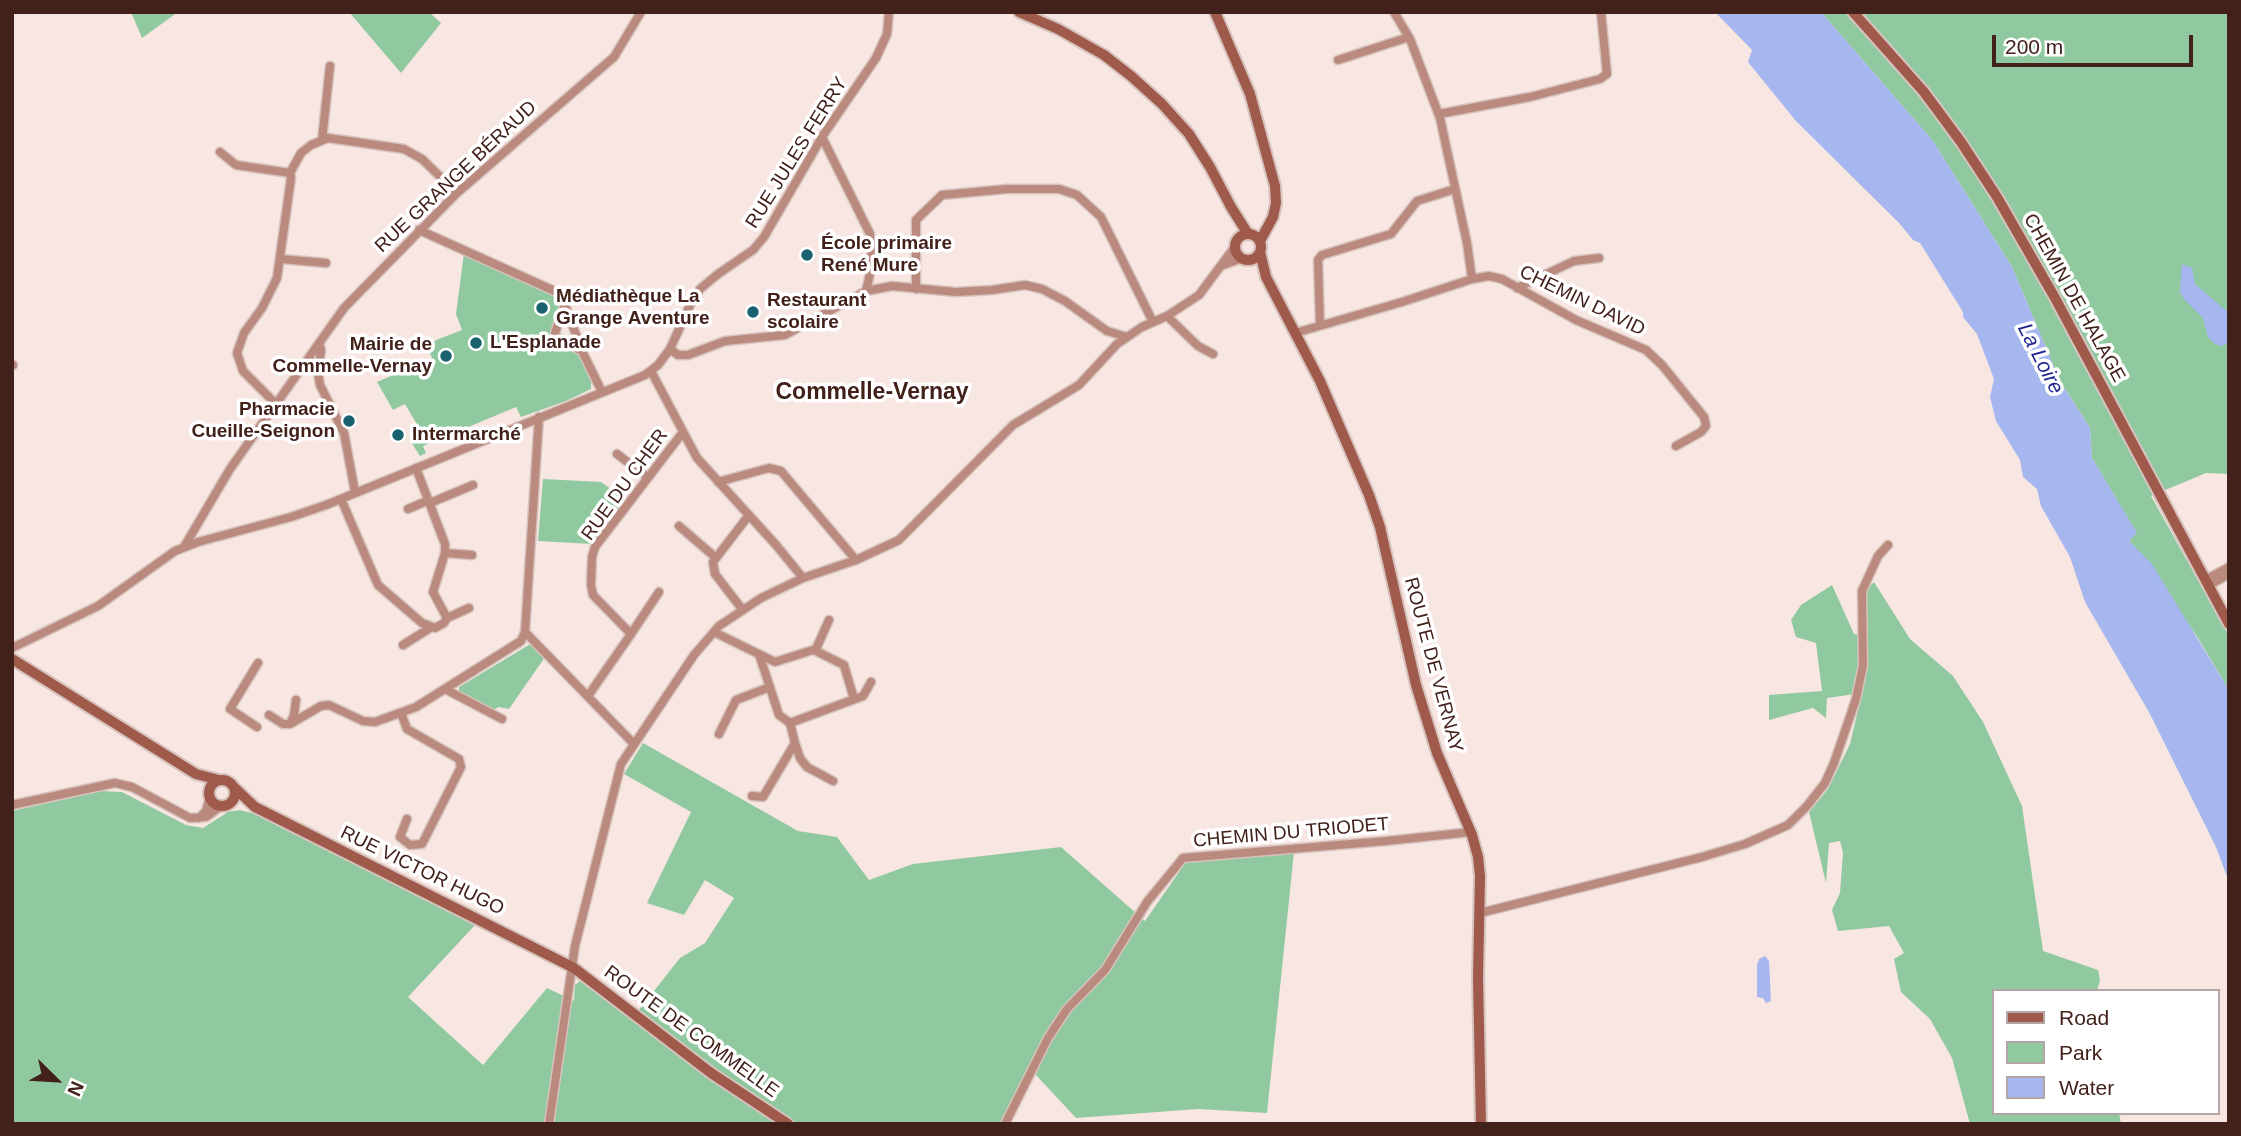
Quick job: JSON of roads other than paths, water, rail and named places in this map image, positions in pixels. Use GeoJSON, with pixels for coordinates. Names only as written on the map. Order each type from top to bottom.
{"type":"FeatureCollection","features":[{"type":"Feature","properties":{"kind":"street","name":"RUE GRANGE BÉRAUD"},"geometry":{"type":"LineString","coordinates":[[184,547],[230,469],[344,308],[457,193],[614,57],[641,12]]}},
{"type":"Feature","properties":{"kind":"street","name":"RUE JULES FERRY"},"geometry":{"type":"LineString","coordinates":[[12,648],[98,606],[164,558],[184,547],[292,517],[341,499],[651,371],[670,349],[700,289],[753,250],[764,237],[822,137],[885,40],[889,12]]}},
{"type":"Feature","properties":{"kind":"street","name":"ROUTE DE VERNAY"},"geometry":{"type":"LineString","coordinates":[[1019,12],[1058,29],[1104,55],[1152,94],[1189,134],[1231,207],[1255,240],[1266,277],[1345,436],[1380,527],[1416,685],[1437,753],[1471,832],[1480,876],[1478,978],[1481,1124]]}},
{"type":"Feature","properties":{"kind":"street"},"geometry":{"type":"LineString","coordinates":[[1215,12],[1250,94],[1275,186],[1276,203],[1273,217],[1255,240],[1252,260],[1223,265]]}},
{"type":"Feature","properties":{"kind":"street"},"geometry":{"type":"LineString","coordinates":[[1394,12],[1409,37],[1439,114],[1467,243],[1472,279]]}},
{"type":"Feature","properties":{"kind":"street"},"geometry":{"type":"LineString","coordinates":[[1439,114],[1530,97],[1600,79],[1607,74],[1601,12]]}},
{"type":"Feature","properties":{"kind":"street","name":"CHEMIN DE HALAGE"},"geometry":{"type":"LineString","coordinates":[[1853,12],[1924,92],[1991,186],[2036,263],[2229,624]]}},
{"type":"Feature","properties":{"kind":"street"},"geometry":{"type":"LineString","coordinates":[[1338,60],[1409,37]]}},
{"type":"Feature","properties":{"kind":"street"},"geometry":{"type":"LineString","coordinates":[[322,140],[330,66]]}},
{"type":"Feature","properties":{"kind":"street"},"geometry":{"type":"LineString","coordinates":[[822,137],[870,234],[872,265],[866,291]]}},
{"type":"Feature","properties":{"kind":"street"},"geometry":{"type":"LineString","coordinates":[[276,404],[243,371],[237,354],[244,333],[277,278],[290,173],[301,153],[311,145],[328,138],[404,149],[422,159],[457,193]]}},
{"type":"Feature","properties":{"kind":"street"},"geometry":{"type":"LineString","coordinates":[[220,152],[236,165],[290,173]]}},
{"type":"Feature","properties":{"kind":"street"},"geometry":{"type":"LineString","coordinates":[[916,289],[916,219],[942,195],[1007,189],[1059,189],[1077,195],[1101,217],[1153,322]]}},
{"type":"Feature","properties":{"kind":"street"},"geometry":{"type":"LineString","coordinates":[[1320,325],[1318,260],[1322,255],[1391,234],[1418,201],[1455,189]]}},
{"type":"Feature","properties":{"kind":"street"},"geometry":{"type":"LineString","coordinates":[[1231,207],[1236,232],[1234,246],[1242,260]]}},
{"type":"Feature","properties":{"kind":"street"},"geometry":{"type":"LineString","coordinates":[[419,230],[559,293],[602,392]]}},
{"type":"Feature","properties":{"kind":"street"},"geometry":{"type":"LineString","coordinates":[[549,1124],[575,946],[621,764],[694,655],[714,632],[742,609],[803,578],[856,560],[899,540],[1013,425],[1079,385],[1117,344],[1199,295],[1223,265],[1240,236],[1255,240]]}},
{"type":"Feature","properties":{"kind":"street"},"geometry":{"type":"LineString","coordinates":[[1517,288],[1574,261],[1599,258]]}},
{"type":"Feature","properties":{"kind":"street"},"geometry":{"type":"LineString","coordinates":[[281,259],[326,263]]}},
{"type":"Feature","properties":{"kind":"street","name":"ROUTE DE VERNAY"},"geometry":{"type":"LineString","coordinates":[[1242,260],[1266,277]]}},
{"type":"Feature","properties":{"kind":"street","name":"CHEMIN DAVID"},"geometry":{"type":"LineString","coordinates":[[1296,333],[1489,276],[1576,320],[1646,350],[1662,365],[1704,416],[1706,426],[1701,432],[1676,446]]}},
{"type":"Feature","properties":{"kind":"street"},"geometry":{"type":"LineString","coordinates":[[670,349],[678,355],[688,355],[725,341],[785,335],[866,291],[892,286],[968,291],[1025,285],[1042,289],[1065,301],[1107,331],[1128,337]]}},
{"type":"Feature","properties":{"kind":"street"},"geometry":{"type":"LineString","coordinates":[[565,304],[555,333],[557,337],[582,351]]}},
{"type":"Feature","properties":{"kind":"street"},"geometry":{"type":"LineString","coordinates":[[1167,316],[1198,346],[1213,354]]}},
{"type":"Feature","properties":{"kind":"street"},"geometry":{"type":"LineString","coordinates":[[319,343],[320,385],[325,400],[344,433],[355,492]]}},
{"type":"Feature","properties":{"kind":"street"},"geometry":{"type":"LineString","coordinates":[[651,371],[697,458],[803,578]]}},
{"type":"Feature","properties":{"kind":"street"},"geometry":{"type":"LineString","coordinates":[[269,715],[283,724],[290,723],[321,706],[329,705],[369,723],[416,707],[516,645],[526,632],[539,417]]}},
{"type":"Feature","properties":{"kind":"street","name":"RUE DU CHER"},"geometry":{"type":"LineString","coordinates":[[631,634],[593,595],[592,557],[604,534],[683,432]]}},
{"type":"Feature","properties":{"kind":"street"},"geometry":{"type":"LineString","coordinates":[[617,454],[647,477]]}},
{"type":"Feature","properties":{"kind":"street"},"geometry":{"type":"LineString","coordinates":[[416,468],[444,540],[445,553],[433,592],[447,618]]}},
{"type":"Feature","properties":{"kind":"street"},"geometry":{"type":"LineString","coordinates":[[718,482],[769,468],[781,471],[856,560]]}},
{"type":"Feature","properties":{"kind":"street"},"geometry":{"type":"LineString","coordinates":[[408,509],[473,485]]}},
{"type":"Feature","properties":{"kind":"street"},"geometry":{"type":"LineString","coordinates":[[341,499],[378,584],[390,597],[430,628]]}},
{"type":"Feature","properties":{"kind":"street"},"geometry":{"type":"LineString","coordinates":[[742,609],[712,567],[715,557],[749,515]]}},
{"type":"Feature","properties":{"kind":"street"},"geometry":{"type":"LineString","coordinates":[[679,526],[715,557]]}},
{"type":"Feature","properties":{"kind":"street"},"geometry":{"type":"LineString","coordinates":[[1480,913],[1745,844],[1768,835],[1794,819],[1825,783],[1856,699],[1863,665],[1862,591],[1878,556],[1888,545]]}},
{"type":"Feature","properties":{"kind":"street"},"geometry":{"type":"LineString","coordinates":[[445,553],[472,555]]}},
{"type":"Feature","properties":{"kind":"street"},"geometry":{"type":"LineString","coordinates":[[2206,583],[2229,567]]}},
{"type":"Feature","properties":{"kind":"street"},"geometry":{"type":"LineString","coordinates":[[2206,583],[2229,574]]}},
{"type":"Feature","properties":{"kind":"street"},"geometry":{"type":"LineString","coordinates":[[588,696],[659,593]]}},
{"type":"Feature","properties":{"kind":"street"},"geometry":{"type":"LineString","coordinates":[[403,645],[469,608]]}},
{"type":"Feature","properties":{"kind":"street"},"geometry":{"type":"LineString","coordinates":[[814,650],[829,620]]}},
{"type":"Feature","properties":{"kind":"street"},"geometry":{"type":"LineString","coordinates":[[526,632],[633,743]]}},
{"type":"Feature","properties":{"kind":"street"},"geometry":{"type":"LineString","coordinates":[[714,632],[775,662],[814,650],[844,665],[854,699]]}},
{"type":"Feature","properties":{"kind":"street"},"geometry":{"type":"LineString","coordinates":[[759,654],[779,715],[790,723],[800,758],[807,766],[833,781]]}},
{"type":"Feature","properties":{"kind":"street"},"geometry":{"type":"LineString","coordinates":[[12,659],[196,774],[229,781],[235,788],[235,797],[211,814],[200,818],[190,818],[132,787],[116,783],[12,805]]}},
{"type":"Feature","properties":{"kind":"street"},"geometry":{"type":"LineString","coordinates":[[257,727],[230,709],[258,663]]}},
{"type":"Feature","properties":{"kind":"street"},"geometry":{"type":"LineString","coordinates":[[790,723],[863,696],[871,681]]}},
{"type":"Feature","properties":{"kind":"street"},"geometry":{"type":"LineString","coordinates":[[719,734],[736,700],[770,687]]}},
{"type":"Feature","properties":{"kind":"street"},"geometry":{"type":"LineString","coordinates":[[445,689],[502,719]]}},
{"type":"Feature","properties":{"kind":"street"},"geometry":{"type":"LineString","coordinates":[[290,723],[296,700]]}},
{"type":"Feature","properties":{"kind":"street"},"geometry":{"type":"LineString","coordinates":[[401,713],[412,734],[459,759],[461,767],[422,844],[410,845],[400,837],[407,818]]}},
{"type":"Feature","properties":{"kind":"street"},"geometry":{"type":"LineString","coordinates":[[752,796],[763,797],[794,743]]}},
{"type":"Feature","properties":{"kind":"street"},"geometry":{"type":"LineString","coordinates":[[196,774],[214,803],[226,804]]}},
{"type":"Feature","properties":{"kind":"street"},"geometry":{"type":"LineString","coordinates":[[200,818],[206,811],[212,785],[219,780]]}},
{"type":"Feature","properties":{"kind":"street","name":"RUE VICTOR HUGO"},"geometry":{"type":"LineString","coordinates":[[235,788],[255,807],[573,968]]}},
{"type":"Feature","properties":{"kind":"street","name":"RUE VICTOR HUGO"},"geometry":{"type":"LineString","coordinates":[[226,804],[255,807]]}},
{"type":"Feature","properties":{"kind":"street","name":"CHEMIN DU TRIODET"},"geometry":{"type":"LineString","coordinates":[[1005,1124],[1048,1038],[1067,1009],[1105,970],[1147,902],[1183,858],[1471,832]]}},
{"type":"Feature","properties":{"kind":"street","name":"ROUTE DE COMMELLE"},"geometry":{"type":"LineString","coordinates":[[573,968],[703,1068],[788,1124]]}},
{"type":"Feature","properties":{"kind":"water","name":"La Loire"},"geometry":{"type":"Polygon","coordinates":[[[1715,12],[1821,12],[1933,141],[2012,267],[2060,381],[2090,428],[2092,458],[2137,533],[2129,541],[2152,564],[2229,690],[2229,882],[2216,847],[2150,714],[2085,602],[2070,557],[2041,506],[2037,489],[2023,477],[2020,460],[1996,421],[1990,397],[1994,379],[1977,334],[1963,317],[1963,312],[1920,243],[1913,240],[1796,121],[1748,62],[1752,50],[1715,12]]]}},
{"type":"Feature","properties":{"kind":"water"},"geometry":{"type":"Polygon","coordinates":[[[2182,264],[2192,268],[2195,284],[2229,313],[2229,343],[2221,346],[2208,337],[2203,318],[2180,292],[2182,264]]]}},
{"type":"Feature","properties":{"kind":"water"},"geometry":{"type":"Polygon","coordinates":[[[1765,956],[1769,961],[1771,1001],[1766,1003],[1763,998],[1757,997],[1757,965],[1759,959],[1765,956]]]}},
{"type":"Feature","properties":{"kind":"place","name":"École primaire René Mure"},"geometry":{"type":"Point","coordinates":[807,255]}},
{"type":"Feature","properties":{"kind":"place","name":"Médiathèque La Grange Aventure"},"geometry":{"type":"Point","coordinates":[542,308]}},
{"type":"Feature","properties":{"kind":"place","name":"Restaurant scolaire"},"geometry":{"type":"Point","coordinates":[753,312]}},
{"type":"Feature","properties":{"kind":"place","name":"L'Esplanade"},"geometry":{"type":"Point","coordinates":[476,343]}},
{"type":"Feature","properties":{"kind":"place","name":"Mairie de Commelle-Vernay"},"geometry":{"type":"Point","coordinates":[446,356]}},
{"type":"Feature","properties":{"kind":"place","name":"Pharmacie Cueille-Seignon"},"geometry":{"type":"Point","coordinates":[349,421]}},
{"type":"Feature","properties":{"kind":"place","name":"Intermarché"},"geometry":{"type":"Point","coordinates":[398,435]}},
{"type":"Feature","properties":{"kind":"district","name":"Commelle-Vernay"},"geometry":{"type":"Point","coordinates":[872,393]}}]}
